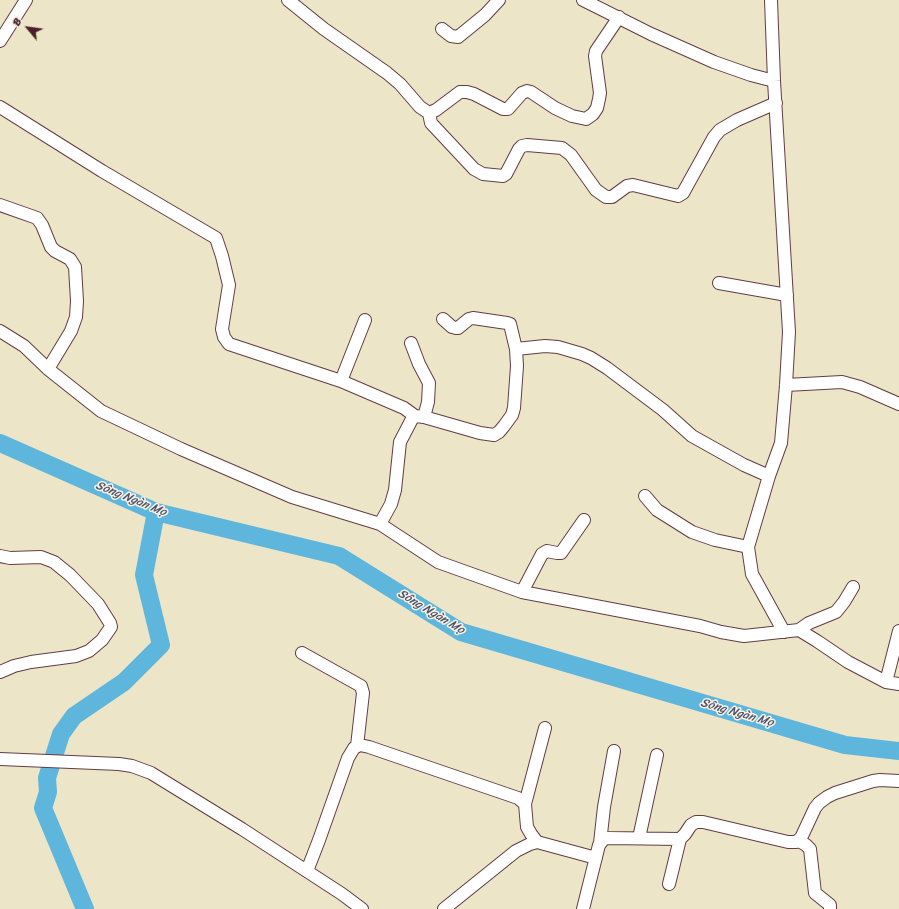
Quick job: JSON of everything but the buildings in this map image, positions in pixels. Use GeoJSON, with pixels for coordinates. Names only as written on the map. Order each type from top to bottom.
{"type":"FeatureCollection","features":[{"type":"Feature","properties":{"kind":"street"},"geometry":{"type":"LineString","coordinates":[[0,41],[26,0]]}},
{"type":"Feature","properties":{"kind":"street"},"geometry":{"type":"LineString","coordinates":[[442,29],[451,36],[458,37],[485,16],[499,0]]}},
{"type":"Feature","properties":{"kind":"street"},"geometry":{"type":"LineString","coordinates":[[583,0],[651,34],[714,62],[774,81]]}},
{"type":"Feature","properties":{"kind":"street"},"geometry":{"type":"LineString","coordinates":[[771,0],[774,81],[789,332],[781,443],[769,476],[748,547],[752,574],[784,632]]}},
{"type":"Feature","properties":{"kind":"street"},"geometry":{"type":"LineString","coordinates":[[291,1],[324,29],[397,81],[420,107],[428,113],[431,123],[474,169],[483,174],[503,176],[506,174],[522,146],[527,145],[562,148],[571,155],[596,190],[606,197],[612,197],[627,186],[633,185],[678,196],[682,193],[714,137],[720,130],[737,120],[776,103]]}},
{"type":"Feature","properties":{"kind":"street"},"geometry":{"type":"LineString","coordinates":[[428,113],[436,110],[455,94],[460,92],[474,94],[503,109],[508,109],[522,93],[527,91],[531,92],[555,108],[572,116],[586,119],[593,114],[597,108],[599,99],[595,56],[596,51],[619,17]]}},
{"type":"Feature","properties":{"kind":"street"},"geometry":{"type":"LineString","coordinates":[[0,107],[102,171],[216,238],[230,285],[222,329],[224,337],[229,344],[341,382],[404,408],[419,417],[480,433],[491,435],[499,432],[512,414],[514,408],[517,366],[512,327],[507,323],[473,318],[456,328],[452,327],[443,319]]}},
{"type":"Feature","properties":{"kind":"street"},"geometry":{"type":"LineString","coordinates":[[0,205],[37,218],[42,225],[51,247],[55,251],[70,259],[75,267],[77,301],[76,317],[71,331],[48,369]]}},
{"type":"Feature","properties":{"kind":"street"},"geometry":{"type":"LineString","coordinates":[[719,283],[787,295]]}},
{"type":"Feature","properties":{"kind":"street"},"geometry":{"type":"LineString","coordinates":[[341,382],[364,320]]}},
{"type":"Feature","properties":{"kind":"street"},"geometry":{"type":"LineString","coordinates":[[0,331],[24,346],[48,369],[101,411],[182,449],[292,497],[380,524],[438,562],[522,592],[744,636],[799,630],[809,623],[836,612],[853,587]]}},
{"type":"Feature","properties":{"kind":"street"},"geometry":{"type":"LineString","coordinates":[[380,524],[391,504],[395,490],[400,442],[410,422],[419,417],[428,402],[430,390],[429,383],[419,364],[411,343]]}},
{"type":"Feature","properties":{"kind":"street"},"geometry":{"type":"LineString","coordinates":[[516,349],[545,346],[558,347],[591,358],[664,410],[692,436],[744,465],[769,476]]}},
{"type":"Feature","properties":{"kind":"street"},"geometry":{"type":"LineString","coordinates":[[786,385],[842,382],[860,387],[899,404]]}},
{"type":"Feature","properties":{"kind":"street"},"geometry":{"type":"LineString","coordinates":[[645,496],[657,510],[692,532],[708,538],[748,547]]}},
{"type":"Feature","properties":{"kind":"street"},"geometry":{"type":"LineString","coordinates":[[522,592],[544,552],[561,553],[584,520]]}},
{"type":"Feature","properties":{"kind":"street"},"geometry":{"type":"LineString","coordinates":[[0,556],[10,558],[41,557],[54,562],[70,575],[98,604],[111,627],[102,640],[89,651],[76,656],[19,665],[0,672]]}},
{"type":"Feature","properties":{"kind":"street"},"geometry":{"type":"LineString","coordinates":[[799,630],[848,662],[886,682],[899,684]]}},
{"type":"Feature","properties":{"kind":"street"},"geometry":{"type":"LineString","coordinates":[[886,682],[899,631]]}},
{"type":"Feature","properties":{"kind":"street"},"geometry":{"type":"LineString","coordinates":[[302,653],[361,686],[363,693],[357,746],[348,758],[307,871]]}},
{"type":"Feature","properties":{"kind":"street"},"geometry":{"type":"LineString","coordinates":[[537,842],[527,827],[525,804],[545,728]]}},
{"type":"Feature","properties":{"kind":"street"},"geometry":{"type":"LineString","coordinates":[[357,746],[369,747],[412,761],[518,798],[525,804]]}},
{"type":"Feature","properties":{"kind":"street"},"geometry":{"type":"LineString","coordinates":[[583,909],[600,843],[604,807],[614,751]]}},
{"type":"Feature","properties":{"kind":"street"},"geometry":{"type":"LineString","coordinates":[[639,838],[657,755]]}},
{"type":"Feature","properties":{"kind":"street"},"geometry":{"type":"LineString","coordinates":[[0,759],[119,764],[132,766],[151,773],[242,829],[362,909]]}},
{"type":"Feature","properties":{"kind":"street"},"geometry":{"type":"LineString","coordinates":[[799,841],[815,808],[827,797],[873,781],[899,781]]}},
{"type":"Feature","properties":{"kind":"street"},"geometry":{"type":"LineString","coordinates":[[669,884],[680,839],[691,825],[696,822],[703,822],[788,842],[799,841],[806,845],[810,849],[815,893],[830,905],[830,909]]}},
{"type":"Feature","properties":{"kind":"street"},"geometry":{"type":"LineString","coordinates":[[600,843],[604,839],[608,838],[680,839]]}},
{"type":"Feature","properties":{"kind":"street"},"geometry":{"type":"LineString","coordinates":[[444,909],[516,851],[530,844],[537,842],[596,858]]}},
{"type":"Feature","properties":{"kind":"waterway","name":"Sông Ngàn Mọ"},"geometry":{"type":"LineString","coordinates":[[0,443],[156,512],[339,556],[461,632],[845,745],[899,751]]}},
{"type":"Feature","properties":{"kind":"waterway"},"geometry":{"type":"LineString","coordinates":[[85,909],[43,808],[48,792],[47,778],[61,734],[74,716],[124,682],[161,645],[144,575],[156,512]]}}]}
